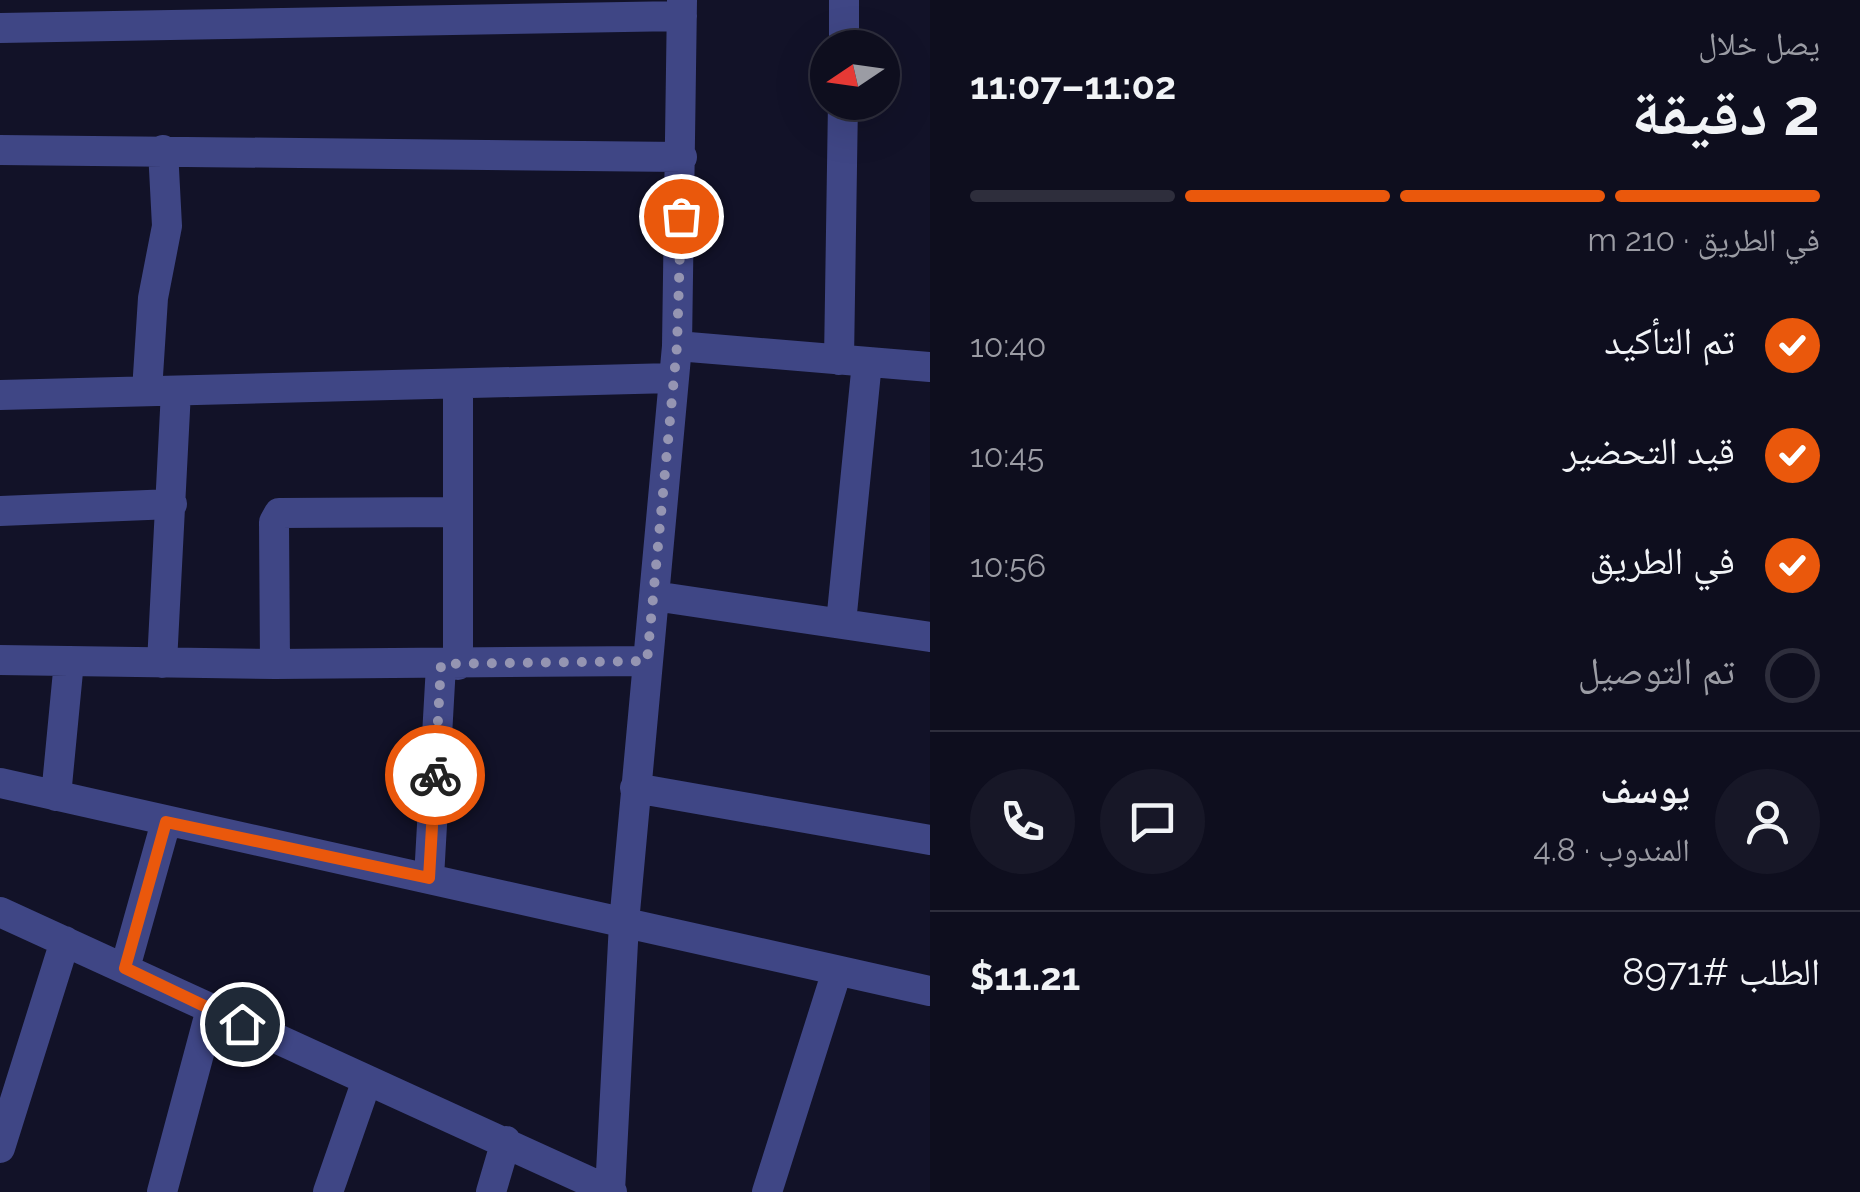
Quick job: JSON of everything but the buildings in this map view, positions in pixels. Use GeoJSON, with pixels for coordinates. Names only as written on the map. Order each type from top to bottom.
{"type":"FeatureCollection","features":[{"type":"Feature","properties":{"kind":"street"},"geometry":{"type":"LineString","coordinates":[[844,0],[844,30]]}},
{"type":"Feature","properties":{"kind":"street"},"geometry":{"type":"LineString","coordinates":[[0,28],[118,14],[682,8],[677,346],[624,922],[611,1192],[0,912]]}},
{"type":"Feature","properties":{"kind":"street"},"geometry":{"type":"LineString","coordinates":[[841,623],[853,361],[844,120]]}},
{"type":"Feature","properties":{"kind":"street"},"geometry":{"type":"LineString","coordinates":[[0,150],[682,158]]}},
{"type":"Feature","properties":{"kind":"street"},"geometry":{"type":"LineString","coordinates":[[162,662],[172,504],[153,298],[166,226],[163,150]]}},
{"type":"Feature","properties":{"kind":"street"},"geometry":{"type":"LineString","coordinates":[[677,346],[930,367]]}},
{"type":"Feature","properties":{"kind":"street"},"geometry":{"type":"LineString","coordinates":[[0,395],[673,378]]}},
{"type":"Feature","properties":{"kind":"street"},"geometry":{"type":"LineString","coordinates":[[429,878],[449,665],[457,512],[458,384]]}},
{"type":"Feature","properties":{"kind":"street"},"geometry":{"type":"LineString","coordinates":[[0,510],[172,504]]}},
{"type":"Feature","properties":{"kind":"street"},"geometry":{"type":"LineString","coordinates":[[275,664],[274,522],[278,513],[457,512]]}},
{"type":"Feature","properties":{"kind":"street"},"geometry":{"type":"LineString","coordinates":[[654,596],[930,637]]}},
{"type":"Feature","properties":{"kind":"street"},"geometry":{"type":"LineString","coordinates":[[0,660],[449,665],[647,661]]}},
{"type":"Feature","properties":{"kind":"street"},"geometry":{"type":"LineString","coordinates":[[56,796],[69,661]]}},
{"type":"Feature","properties":{"kind":"street"},"geometry":{"type":"LineString","coordinates":[[0,783],[930,990]]}},
{"type":"Feature","properties":{"kind":"street"},"geometry":{"type":"LineString","coordinates":[[635,788],[930,840]]}},
{"type":"Feature","properties":{"kind":"street"},"geometry":{"type":"LineString","coordinates":[[125,968],[166,822]]}},
{"type":"Feature","properties":{"kind":"street"},"geometry":{"type":"LineString","coordinates":[[0,1148],[65,942]]}},
{"type":"Feature","properties":{"kind":"street"},"geometry":{"type":"LineString","coordinates":[[767,1192],[837,971]]}},
{"type":"Feature","properties":{"kind":"street"},"geometry":{"type":"LineString","coordinates":[[162,1192],[211,1010]]}},
{"type":"Feature","properties":{"kind":"street"},"geometry":{"type":"LineString","coordinates":[[328,1192],[367,1080]]}},
{"type":"Feature","properties":{"kind":"street"},"geometry":{"type":"LineString","coordinates":[[490,1192],[506,1141]]}},
{"type":"Feature","properties":{"kind":"way so far"},"geometry":{"type":"LineString","coordinates":[[435,775],[441,664],[647,661],[677,346],[681,216]]}},
{"type":"Feature","properties":{"kind":"route"},"geometry":{"type":"LineString","coordinates":[[242,1024],[125,968],[166,822],[429,878],[435,775]]}}]}
